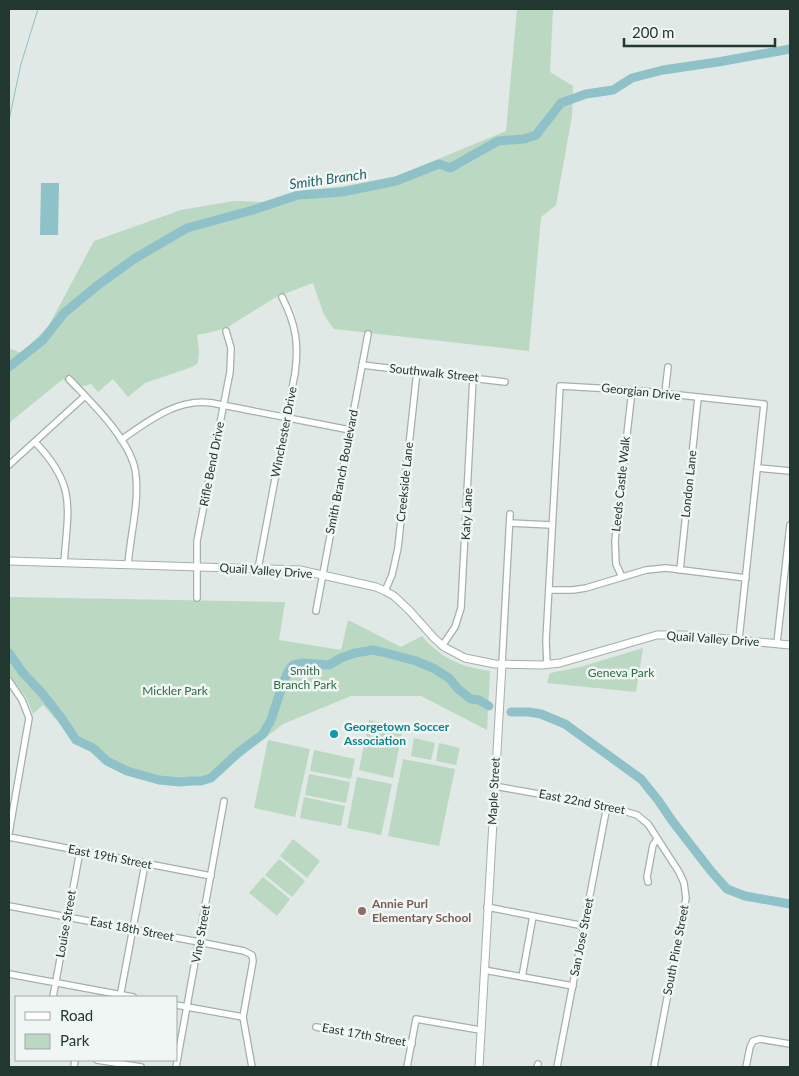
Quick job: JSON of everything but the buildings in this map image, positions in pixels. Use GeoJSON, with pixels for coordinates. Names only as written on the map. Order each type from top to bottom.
{"type":"FeatureCollection","features":[{"type":"Feature","properties":{"kind":"street","name":"Winchester Drive"},"geometry":{"type":"LineString","coordinates":[[258,569],[298,349],[292,317],[282,297]]}},
{"type":"Feature","properties":{"kind":"street","name":"Rifle Bend Drive"},"geometry":{"type":"LineString","coordinates":[[197,598],[197,541],[231,359],[231,348],[226,330]]}},
{"type":"Feature","properties":{"kind":"street","name":"Smith Branch Boulevard"},"geometry":{"type":"LineString","coordinates":[[316,611],[368,334]]}},
{"type":"Feature","properties":{"kind":"street","name":"Southwalk Street"},"geometry":{"type":"LineString","coordinates":[[362,365],[505,382]]}},
{"type":"Feature","properties":{"kind":"street"},"geometry":{"type":"LineString","coordinates":[[665,393],[668,367]]}},
{"type":"Feature","properties":{"kind":"street","name":"Creekside Lane"},"geometry":{"type":"LineString","coordinates":[[385,591],[392,575],[398,548],[417,372]]}},
{"type":"Feature","properties":{"kind":"street"},"geometry":{"type":"LineString","coordinates":[[69,378],[105,418],[121,440],[129,453],[136,474],[136,503],[128,565]]}},
{"type":"Feature","properties":{"kind":"street","name":"Katy Lane"},"geometry":{"type":"LineString","coordinates":[[442,646],[455,626],[461,608],[473,378]]}},
{"type":"Feature","properties":{"kind":"street","name":"Georgian Drive"},"geometry":{"type":"LineString","coordinates":[[547,664],[546,641],[560,386],[632,390],[764,404],[739,639]]}},
{"type":"Feature","properties":{"kind":"street","name":"Leeds Castle Walk"},"geometry":{"type":"LineString","coordinates":[[622,577],[616,564],[615,540],[632,390]]}},
{"type":"Feature","properties":{"kind":"street"},"geometry":{"type":"LineString","coordinates":[[9,465],[85,396]]}},
{"type":"Feature","properties":{"kind":"street","name":"London Lane"},"geometry":{"type":"LineString","coordinates":[[680,570],[698,398]]}},
{"type":"Feature","properties":{"kind":"street"},"geometry":{"type":"LineString","coordinates":[[121,440],[165,411],[196,402],[223,405],[350,430]]}},
{"type":"Feature","properties":{"kind":"street"},"geometry":{"type":"LineString","coordinates":[[35,442],[56,466],[66,490],[68,510],[64,563]]}},
{"type":"Feature","properties":{"kind":"street"},"geometry":{"type":"LineString","coordinates":[[758,468],[790,471]]}},
{"type":"Feature","properties":{"kind":"street","name":"Maple Street"},"geometry":{"type":"LineString","coordinates":[[479,1067],[510,514]]}},
{"type":"Feature","properties":{"kind":"street"},"geometry":{"type":"LineString","coordinates":[[510,523],[552,525]]}},
{"type":"Feature","properties":{"kind":"street"},"geometry":{"type":"LineString","coordinates":[[777,643],[790,525]]}},
{"type":"Feature","properties":{"kind":"street","name":"Quail Valley Drive"},"geometry":{"type":"LineString","coordinates":[[9,561],[300,570],[385,591],[394,596],[409,610],[442,646],[465,658],[502,664],[547,664],[582,657],[657,635],[739,639],[790,645]]}},
{"type":"Feature","properties":{"kind":"street"},"geometry":{"type":"LineString","coordinates":[[549,590],[573,590],[646,570],[680,570],[746,578]]}},
{"type":"Feature","properties":{"kind":"street"},"geometry":{"type":"LineString","coordinates":[[9,681],[22,700],[29,718],[9,833]]}},
{"type":"Feature","properties":{"kind":"street","name":"East 22nd Street"},"geometry":{"type":"LineString","coordinates":[[494,786],[607,806],[630,812],[643,818],[657,839]]}},
{"type":"Feature","properties":{"kind":"street","name":"Vine Street"},"geometry":{"type":"LineString","coordinates":[[178,1056],[224,801]]}},
{"type":"Feature","properties":{"kind":"street","name":"San Jose Street"},"geometry":{"type":"LineString","coordinates":[[557,1067],[607,806]]}},
{"type":"Feature","properties":{"kind":"street","name":"East 19th Street"},"geometry":{"type":"LineString","coordinates":[[9,838],[211,876]]}},
{"type":"Feature","properties":{"kind":"street"},"geometry":{"type":"LineString","coordinates":[[648,882],[647,877],[653,845],[657,839]]}},
{"type":"Feature","properties":{"kind":"street","name":"South Pine Street"},"geometry":{"type":"LineString","coordinates":[[654,1067],[686,898],[680,872],[657,839]]}},
{"type":"Feature","properties":{"kind":"street","name":"Louise Street"},"geometry":{"type":"LineString","coordinates":[[53,996],[80,851]]}},
{"type":"Feature","properties":{"kind":"street"},"geometry":{"type":"LineString","coordinates":[[9,974],[121,996],[145,864]]}},
{"type":"Feature","properties":{"kind":"street","name":"East 18th Street"},"geometry":{"type":"LineString","coordinates":[[9,906],[244,951],[252,955],[253,961],[243,1017]]}},
{"type":"Feature","properties":{"kind":"street"},"geometry":{"type":"LineString","coordinates":[[487,907],[584,926]]}},
{"type":"Feature","properties":{"kind":"street"},"geometry":{"type":"LineString","coordinates":[[522,977],[533,916]]}},
{"type":"Feature","properties":{"kind":"street"},"geometry":{"type":"LineString","coordinates":[[484,970],[573,986]]}},
{"type":"Feature","properties":{"kind":"street"},"geometry":{"type":"LineString","coordinates":[[178,1005],[243,1017],[252,1067]]}},
{"type":"Feature","properties":{"kind":"street"},"geometry":{"type":"LineString","coordinates":[[407,1067],[416,1019],[480,1030]]}},
{"type":"Feature","properties":{"kind":"street","name":"East 17th Street"},"geometry":{"type":"LineString","coordinates":[[316,1027],[412,1044]]}},
{"type":"Feature","properties":{"kind":"street"},"geometry":{"type":"LineString","coordinates":[[746,1067],[753,1041],[760,1039],[790,1044]]}},
{"type":"Feature","properties":{"kind":"street"},"geometry":{"type":"LineString","coordinates":[[108,1061],[142,1067]]}},
{"type":"Feature","properties":{"kind":"green space"},"geometry":{"type":"Polygon","coordinates":[[[517,9],[553,9],[550,72],[573,86],[572,116],[556,205],[541,217],[529,351],[334,329],[324,315],[313,283],[276,297],[228,327],[197,335],[198,363],[192,367],[145,383],[128,397],[113,379],[98,392],[91,384],[81,387],[75,392],[63,379],[9,423],[9,348],[21,353],[48,327],[94,241],[181,210],[234,201],[262,202],[304,191],[346,186],[397,176],[506,131],[517,9]]]}},
{"type":"Feature","properties":{"kind":"green space","name":"Mickler Park"},"geometry":{"type":"Polygon","coordinates":[[[9,597],[285,602],[279,640],[341,650],[348,620],[401,647],[422,636],[437,651],[453,661],[490,671],[487,730],[421,696],[351,696],[283,724],[213,779],[185,784],[158,781],[121,771],[78,744],[43,705],[33,714],[26,697],[9,675],[9,597]]]}},
{"type":"Feature","properties":{"kind":"green space","name":"Geneva Park"},"geometry":{"type":"Polygon","coordinates":[[[643,648],[636,692],[547,683],[550,673],[580,667],[643,648]]]}},
{"type":"Feature","properties":{"kind":"green space"},"geometry":{"type":"Polygon","coordinates":[[[369,720],[403,728],[393,778],[359,770],[369,720]]]}},
{"type":"Feature","properties":{"kind":"green space"},"geometry":{"type":"Polygon","coordinates":[[[414,738],[435,743],[431,760],[411,756],[414,738]]]}},
{"type":"Feature","properties":{"kind":"green space"},"geometry":{"type":"Polygon","coordinates":[[[268,740],[310,749],[295,817],[254,808],[268,740]]]}},
{"type":"Feature","properties":{"kind":"green space"},"geometry":{"type":"Polygon","coordinates":[[[439,743],[460,748],[456,765],[436,761],[439,743]]]}},
{"type":"Feature","properties":{"kind":"green space"},"geometry":{"type":"Polygon","coordinates":[[[314,750],[355,759],[351,779],[310,771],[314,750]]]}},
{"type":"Feature","properties":{"kind":"green space"},"geometry":{"type":"Polygon","coordinates":[[[403,759],[455,769],[439,846],[388,836],[403,759]]]}},
{"type":"Feature","properties":{"kind":"green space"},"geometry":{"type":"Polygon","coordinates":[[[309,774],[350,782],[346,803],[305,795],[309,774]]]}},
{"type":"Feature","properties":{"kind":"green space"},"geometry":{"type":"Polygon","coordinates":[[[357,777],[392,784],[381,835],[347,828],[357,777]]]}},
{"type":"Feature","properties":{"kind":"green space"},"geometry":{"type":"Polygon","coordinates":[[[304,797],[345,806],[341,826],[300,818],[304,797]]]}},
{"type":"Feature","properties":{"kind":"green space"},"geometry":{"type":"Polygon","coordinates":[[[293,839],[320,861],[307,878],[280,856],[293,839]]]}},
{"type":"Feature","properties":{"kind":"green space"},"geometry":{"type":"Polygon","coordinates":[[[279,859],[305,881],[292,897],[265,875],[279,859]]]}},
{"type":"Feature","properties":{"kind":"green space"},"geometry":{"type":"Polygon","coordinates":[[[263,877],[290,899],[277,916],[249,893],[263,877]]]}},
{"type":"Feature","properties":{"kind":"water"},"geometry":{"type":"Polygon","coordinates":[[[41,183],[59,183],[58,235],[40,235],[41,183]]]}},
{"type":"Feature","properties":{"kind":"waterway"},"geometry":{"type":"LineString","coordinates":[[9,120],[21,64],[38,9]]}},
{"type":"Feature","properties":{"kind":"waterway","name":"Smith Branch"},"geometry":{"type":"LineString","coordinates":[[9,367],[43,340],[64,313],[98,285],[134,259],[187,228],[253,210],[298,195],[342,192],[396,181],[439,164],[450,168],[498,141],[524,139],[536,135],[561,103],[586,94],[613,90],[632,78],[663,70],[790,49]]}},
{"type":"Feature","properties":{"kind":"waterway","name":"Smith Branch"},"geometry":{"type":"LineString","coordinates":[[9,361],[11,365]]}},
{"type":"Feature","properties":{"kind":"waterway"},"geometry":{"type":"LineString","coordinates":[[9,653],[23,673],[60,716],[76,740],[93,748],[107,761],[127,771],[159,780],[180,782],[201,781],[211,778],[239,752],[263,734],[271,720],[283,683],[293,665],[302,663],[329,665],[355,653],[373,650],[416,661],[433,668],[449,678],[458,689],[471,699],[479,700],[489,706]]}},
{"type":"Feature","properties":{"kind":"waterway"},"geometry":{"type":"LineString","coordinates":[[511,712],[541,714],[565,724],[641,779],[711,871],[727,889],[745,896],[790,904]]}},
{"type":"Feature","properties":{"kind":"place","name":"Georgetown Soccer Association"},"geometry":{"type":"Point","coordinates":[334,734]}},
{"type":"Feature","properties":{"kind":"place","name":"Annie Purl Elementary School"},"geometry":{"type":"Point","coordinates":[362,911]}},
{"type":"Feature","properties":{"kind":"park label","name":"Smith Branch Park"},"geometry":{"type":"Point","coordinates":[305,678]}}]}
